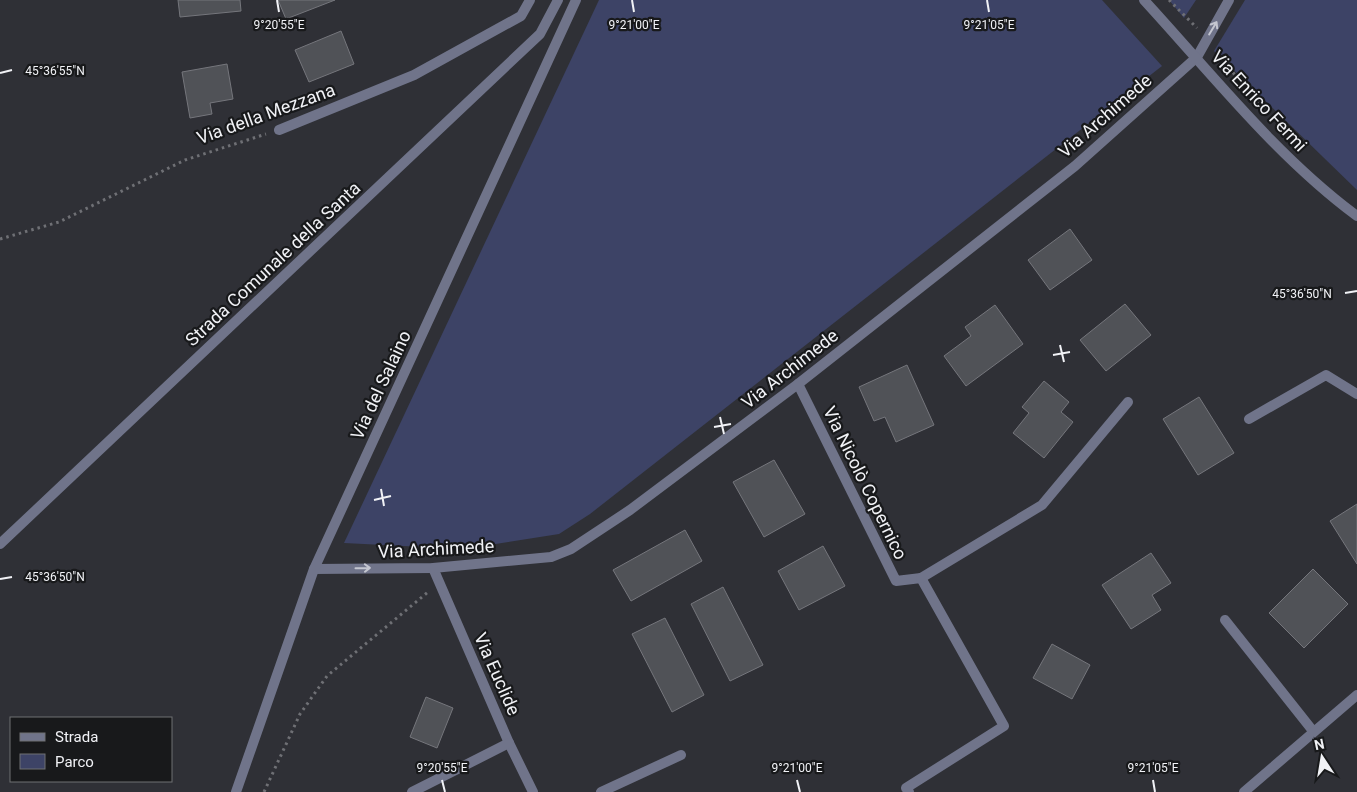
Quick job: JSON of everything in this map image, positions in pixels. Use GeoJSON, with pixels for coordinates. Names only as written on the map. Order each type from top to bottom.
{"type":"FeatureCollection","features":[{"type":"Feature","properties":{"kind":"street","name":"Via della Mezzana"},"geometry":{"type":"LineString","coordinates":[[279,130],[414,75],[521,16],[530,0]]}},
{"type":"Feature","properties":{"kind":"street","name":"Strada Comunale della Santa"},"geometry":{"type":"LineString","coordinates":[[0,544],[540,34],[558,0]]}},
{"type":"Feature","properties":{"kind":"street","name":"Via del Salaino"},"geometry":{"type":"LineString","coordinates":[[236,792],[314,569],[576,0]]}},
{"type":"Feature","properties":{"kind":"street","name":"Via Enrico Fermi"},"geometry":{"type":"LineString","coordinates":[[1144,0],[1293,162],[1357,216]]}},
{"type":"Feature","properties":{"kind":"street"},"geometry":{"type":"LineString","coordinates":[[1197,57],[1229,0]]}},
{"type":"Feature","properties":{"kind":"street","name":"Via Archimede"},"geometry":{"type":"LineString","coordinates":[[314,569],[433,568],[551,557],[571,549],[630,510],[798,384],[1075,166],[1197,57]]}},
{"type":"Feature","properties":{"kind":"street"},"geometry":{"type":"LineString","coordinates":[[1249,419],[1326,375],[1357,394]]}},
{"type":"Feature","properties":{"kind":"street","name":"Via Nicolò Copernico"},"geometry":{"type":"LineString","coordinates":[[798,384],[896,582],[921,578],[1004,726],[906,788],[909,792]]}},
{"type":"Feature","properties":{"kind":"street"},"geometry":{"type":"LineString","coordinates":[[921,578],[1042,505],[1128,402]]}},
{"type":"Feature","properties":{"kind":"street","name":"Via Euclide"},"geometry":{"type":"LineString","coordinates":[[433,568],[509,743],[533,792]]}},
{"type":"Feature","properties":{"kind":"street"},"geometry":{"type":"LineString","coordinates":[[1225,620],[1314,731]]}},
{"type":"Feature","properties":{"kind":"street"},"geometry":{"type":"LineString","coordinates":[[1244,792],[1357,695]]}},
{"type":"Feature","properties":{"kind":"street"},"geometry":{"type":"LineString","coordinates":[[412,792],[509,743]]}},
{"type":"Feature","properties":{"kind":"street"},"geometry":{"type":"LineString","coordinates":[[601,792],[681,755]]}},
{"type":"Feature","properties":{"kind":"path"},"geometry":{"type":"LineString","coordinates":[[1169,0],[1189,22],[1208,36]]}},
{"type":"Feature","properties":{"kind":"path"},"geometry":{"type":"LineString","coordinates":[[1222,60],[1292,136]]}},
{"type":"Feature","properties":{"kind":"path","name":"Via della Mezzana"},"geometry":{"type":"LineString","coordinates":[[0,239],[59,222],[185,160],[279,130]]}},
{"type":"Feature","properties":{"kind":"path"},"geometry":{"type":"LineString","coordinates":[[264,792],[300,714],[327,676],[431,590],[441,587]]}},
{"type":"Feature","properties":{"kind":"green space"},"geometry":{"type":"Polygon","coordinates":[[[599,0],[1102,0],[1162,66],[590,514],[559,534],[463,549],[344,543],[599,0]]]}},
{"type":"Feature","properties":{"kind":"green space"},"geometry":{"type":"Polygon","coordinates":[[[1169,0],[1196,0],[1184,18],[1169,0]]]}},
{"type":"Feature","properties":{"kind":"green space"},"geometry":{"type":"Polygon","coordinates":[[[1245,0],[1357,0],[1357,190],[1214,51],[1245,0]]]}},
{"type":"Feature","properties":{"kind":"building"},"geometry":{"type":"Polygon","coordinates":[[[178,0],[240,0],[241,11],[180,17],[178,0]]]}},
{"type":"Feature","properties":{"kind":"building"},"geometry":{"type":"Polygon","coordinates":[[[278,0],[335,0],[286,19],[278,0]]]}},
{"type":"Feature","properties":{"kind":"building"},"geometry":{"type":"Polygon","coordinates":[[[341,31],[354,64],[309,82],[295,50],[341,31]]]}},
{"type":"Feature","properties":{"kind":"building"},"geometry":{"type":"Polygon","coordinates":[[[227,64],[233,99],[210,103],[212,114],[190,118],[182,72],[227,64]]]}},
{"type":"Feature","properties":{"kind":"building"},"geometry":{"type":"Polygon","coordinates":[[[1070,229],[1092,260],[1050,290],[1028,260],[1070,229]]]}},
{"type":"Feature","properties":{"kind":"building"},"geometry":{"type":"Polygon","coordinates":[[[1125,304],[1151,335],[1106,371],[1080,340],[1125,304]]]}},
{"type":"Feature","properties":{"kind":"building"},"geometry":{"type":"Polygon","coordinates":[[[995,305],[1023,344],[966,386],[944,356],[971,336],[965,327],[995,305]]]}},
{"type":"Feature","properties":{"kind":"building"},"geometry":{"type":"Polygon","coordinates":[[[907,365],[934,425],[896,442],[885,417],[874,421],[859,387],[907,365]]]}},
{"type":"Feature","properties":{"kind":"building"},"geometry":{"type":"Polygon","coordinates":[[[1044,381],[1069,402],[1061,412],[1073,422],[1044,458],[1013,433],[1029,413],[1022,407],[1044,381]]]}},
{"type":"Feature","properties":{"kind":"building"},"geometry":{"type":"Polygon","coordinates":[[[1199,397],[1234,453],[1198,475],[1163,419],[1199,397]]]}},
{"type":"Feature","properties":{"kind":"building"},"geometry":{"type":"Polygon","coordinates":[[[774,460],[805,514],[764,537],[733,482],[774,460]]]}},
{"type":"Feature","properties":{"kind":"building"},"geometry":{"type":"Polygon","coordinates":[[[1357,504],[1357,564],[1330,521],[1357,504]]]}},
{"type":"Feature","properties":{"kind":"building"},"geometry":{"type":"Polygon","coordinates":[[[685,530],[702,561],[631,601],[613,570],[685,530]]]}},
{"type":"Feature","properties":{"kind":"building"},"geometry":{"type":"Polygon","coordinates":[[[823,546],[845,586],[799,610],[778,571],[823,546]]]}},
{"type":"Feature","properties":{"kind":"building"},"geometry":{"type":"Polygon","coordinates":[[[1151,553],[1171,583],[1152,595],[1161,610],[1131,629],[1102,585],[1151,553]]]}},
{"type":"Feature","properties":{"kind":"building"},"geometry":{"type":"Polygon","coordinates":[[[1313,569],[1348,604],[1304,648],[1269,613],[1313,569]]]}},
{"type":"Feature","properties":{"kind":"building"},"geometry":{"type":"Polygon","coordinates":[[[723,587],[763,665],[730,681],[691,604],[723,587]]]}},
{"type":"Feature","properties":{"kind":"building"},"geometry":{"type":"Polygon","coordinates":[[[665,618],[704,695],[672,712],[632,634],[665,618]]]}},
{"type":"Feature","properties":{"kind":"building"},"geometry":{"type":"Polygon","coordinates":[[[1052,644],[1090,665],[1072,699],[1033,678],[1052,644]]]}},
{"type":"Feature","properties":{"kind":"building"},"geometry":{"type":"Polygon","coordinates":[[[426,697],[453,708],[437,748],[410,737],[426,697]]]}}]}
